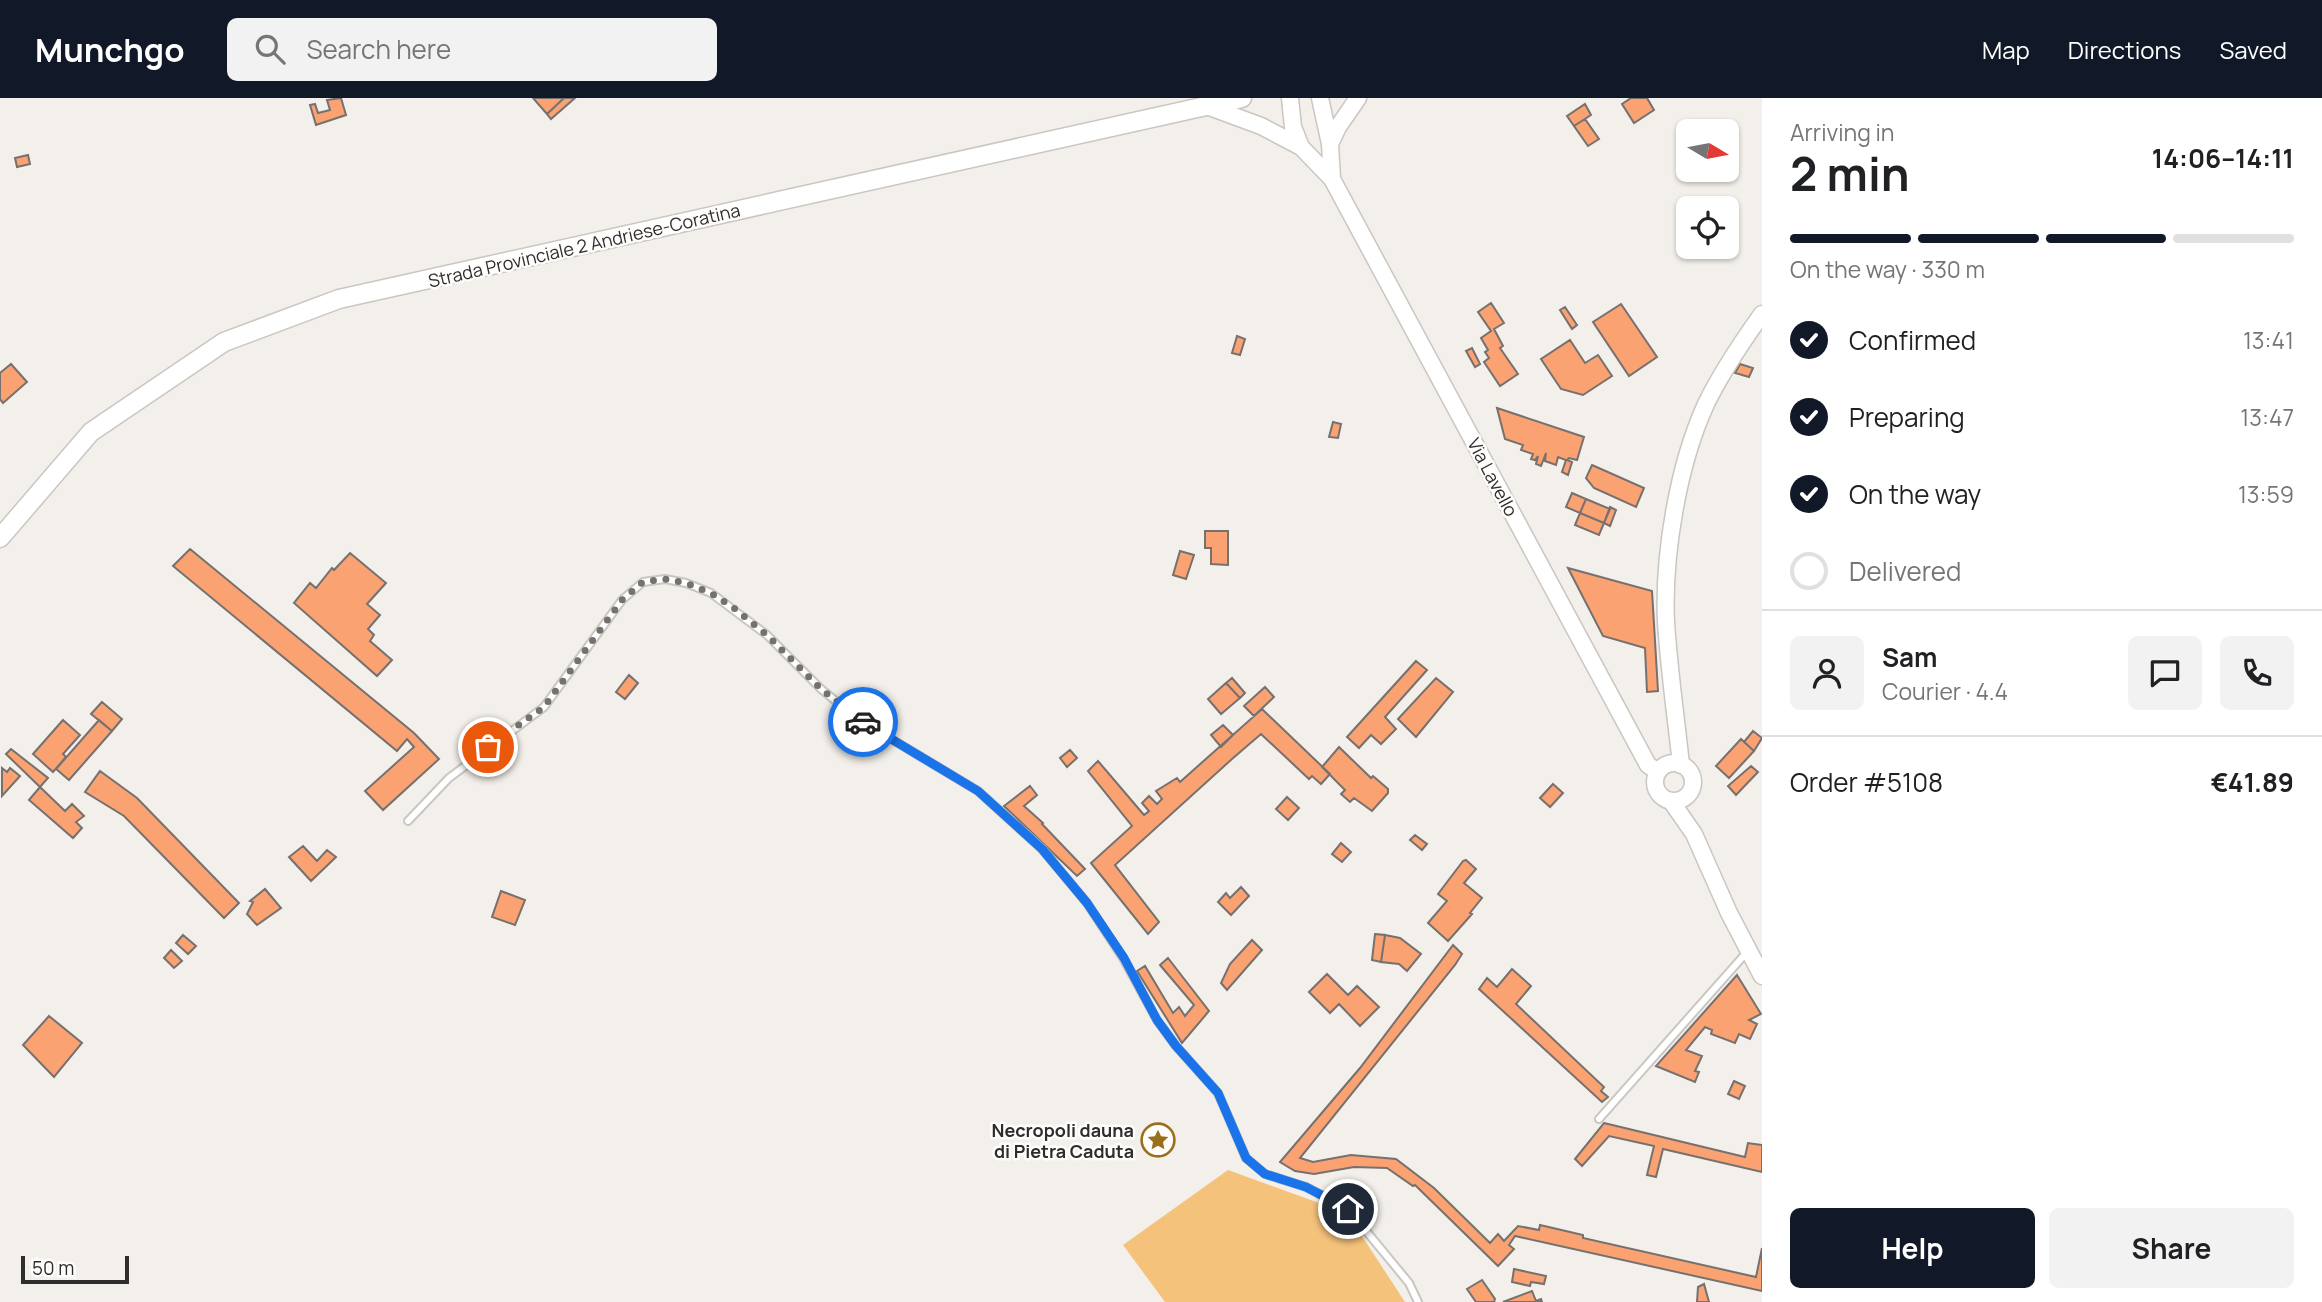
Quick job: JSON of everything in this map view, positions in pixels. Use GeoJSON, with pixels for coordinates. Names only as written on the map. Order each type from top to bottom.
{"type":"FeatureCollection","features":[{"type":"Feature","properties":{"kind":"main road","name":"Strada Provinciale 2 Andriese-Coratina"},"geometry":{"type":"LineString","coordinates":[[0,538],[91,432],[224,342],[339,299],[1242,98]]}},
{"type":"Feature","properties":{"kind":"street","name":"Via Lavello"},"geometry":{"type":"LineString","coordinates":[[1290,98],[1293,127],[1301,147]]}},
{"type":"Feature","properties":{"kind":"street","name":"Via Lavello"},"geometry":{"type":"LineString","coordinates":[[1320,98],[1330,145],[1332,179]]}},
{"type":"Feature","properties":{"kind":"street"},"geometry":{"type":"LineString","coordinates":[[1330,145],[1338,127],[1358,98]]}},
{"type":"Feature","properties":{"kind":"street","name":"Via Lavello"},"geometry":{"type":"LineString","coordinates":[[1206,106],[1261,126],[1301,147],[1332,179],[1648,765],[1658,772]]}},
{"type":"Feature","properties":{"kind":"street"},"geometry":{"type":"LineString","coordinates":[[1681,765],[1666,619],[1668,556],[1680,490],[1695,432],[1706,404],[1762,314]]}},
{"type":"Feature","properties":{"kind":"street"},"geometry":{"type":"LineString","coordinates":[[1694,834],[1689,793],[1692,777],[1681,765],[1671,763],[1658,772],[1656,790],[1671,801],[1694,834],[1762,976]]}},
{"type":"Feature","properties":{"kind":"street"},"geometry":{"type":"LineString","coordinates":[[1671,801],[1681,799],[1689,793]]}},
{"type":"Feature","properties":{"kind":"lane"},"geometry":{"type":"LineString","coordinates":[[408,821],[449,778],[544,707],[622,600],[643,582],[665,579],[686,583],[711,593],[767,635],[821,689],[858,719],[978,791],[1042,849],[1087,903],[1124,958],[1157,1020],[1218,1093],[1246,1158],[1265,1174],[1306,1187],[1348,1209],[1409,1283],[1418,1302]]}},
{"type":"Feature","properties":{"kind":"lane"},"geometry":{"type":"LineString","coordinates":[[1599,1119],[1749,951]]}},
{"type":"Feature","properties":{"kind":"shaded area"},"geometry":{"type":"Polygon","coordinates":[[[1228,1170],[1333,1208],[1358,1230],[1405,1302],[1165,1302],[1123,1245],[1228,1170]]]}},
{"type":"Feature","properties":{"kind":"building"},"geometry":{"type":"Polygon","coordinates":[[[341,98],[346,115],[316,125],[310,105],[315,104],[318,113],[330,110],[327,100],[341,98]]]}},
{"type":"Feature","properties":{"kind":"building"},"geometry":{"type":"Polygon","coordinates":[[[533,98],[564,98],[547,114],[533,98]]]}},
{"type":"Feature","properties":{"kind":"building"},"geometry":{"type":"Polygon","coordinates":[[[564,98],[575,98],[551,119],[547,114],[564,98]]]}},
{"type":"Feature","properties":{"kind":"building"},"geometry":{"type":"Polygon","coordinates":[[[1631,98],[1647,98],[1654,110],[1634,123],[1622,104],[1631,98]]]}},
{"type":"Feature","properties":{"kind":"building"},"geometry":{"type":"Polygon","coordinates":[[[1585,104],[1591,115],[1574,126],[1567,116],[1585,104]]]}},
{"type":"Feature","properties":{"kind":"building"},"geometry":{"type":"Polygon","coordinates":[[[1585,119],[1599,139],[1588,146],[1574,126],[1585,119]]]}},
{"type":"Feature","properties":{"kind":"building"},"geometry":{"type":"Polygon","coordinates":[[[28,155],[30,164],[17,167],[15,158],[28,155]]]}},
{"type":"Feature","properties":{"kind":"building"},"geometry":{"type":"Polygon","coordinates":[[[1491,303],[1504,323],[1494,329],[1503,346],[1500,348],[1518,374],[1500,386],[1484,362],[1489,358],[1485,352],[1488,350],[1481,338],[1491,331],[1478,312],[1491,303]]]}},
{"type":"Feature","properties":{"kind":"building"},"geometry":{"type":"Polygon","coordinates":[[[1621,304],[1657,357],[1629,376],[1593,322],[1621,304]]]}},
{"type":"Feature","properties":{"kind":"building"},"geometry":{"type":"Polygon","coordinates":[[[1565,307],[1577,325],[1572,329],[1560,310],[1565,307]]]}},
{"type":"Feature","properties":{"kind":"building"},"geometry":{"type":"Polygon","coordinates":[[[1237,336],[1245,339],[1240,355],[1232,353],[1237,336]]]}},
{"type":"Feature","properties":{"kind":"building"},"geometry":{"type":"Polygon","coordinates":[[[1570,340],[1585,363],[1598,355],[1612,376],[1583,395],[1561,389],[1541,359],[1570,340]]]}},
{"type":"Feature","properties":{"kind":"building"},"geometry":{"type":"Polygon","coordinates":[[[1472,348],[1480,364],[1475,367],[1466,351],[1472,348]]]}},
{"type":"Feature","properties":{"kind":"building"},"geometry":{"type":"Polygon","coordinates":[[[11,364],[27,382],[3,403],[0,399],[0,373],[11,364]]]}},
{"type":"Feature","properties":{"kind":"building"},"geometry":{"type":"Polygon","coordinates":[[[1740,364],[1753,368],[1749,377],[1735,373],[1740,364]]]}},
{"type":"Feature","properties":{"kind":"building"},"geometry":{"type":"Polygon","coordinates":[[[1497,408],[1584,437],[1577,460],[1567,460],[1572,462],[1568,475],[1562,472],[1566,460],[1558,457],[1556,465],[1545,461],[1546,453],[1541,466],[1536,464],[1538,456],[1535,460],[1531,459],[1533,454],[1521,450],[1523,445],[1505,439],[1497,408]]]}},
{"type":"Feature","properties":{"kind":"building"},"geometry":{"type":"Polygon","coordinates":[[[1333,422],[1341,424],[1338,438],[1329,437],[1333,422]]]}},
{"type":"Feature","properties":{"kind":"building"},"geometry":{"type":"Polygon","coordinates":[[[1592,465],[1644,488],[1636,507],[1594,488],[1586,478],[1592,465]]]}},
{"type":"Feature","properties":{"kind":"building"},"geometry":{"type":"Polygon","coordinates":[[[1572,493],[1586,499],[1580,513],[1566,507],[1572,493]]]}},
{"type":"Feature","properties":{"kind":"building"},"geometry":{"type":"Polygon","coordinates":[[[1586,499],[1610,509],[1604,523],[1580,513],[1586,499]]]}},
{"type":"Feature","properties":{"kind":"building"},"geometry":{"type":"Polygon","coordinates":[[[1610,507],[1616,510],[1610,526],[1604,523],[1610,507]]]}},
{"type":"Feature","properties":{"kind":"building"},"geometry":{"type":"Polygon","coordinates":[[[1580,513],[1604,523],[1599,535],[1575,525],[1580,513]]]}},
{"type":"Feature","properties":{"kind":"building"},"geometry":{"type":"Polygon","coordinates":[[[1205,531],[1228,531],[1228,565],[1211,564],[1211,548],[1205,548],[1205,531]]]}},
{"type":"Feature","properties":{"kind":"building"},"geometry":{"type":"Polygon","coordinates":[[[190,549],[414,733],[439,759],[383,810],[365,791],[414,747],[407,739],[397,751],[173,566],[190,549]]]}},
{"type":"Feature","properties":{"kind":"building"},"geometry":{"type":"Polygon","coordinates":[[[1180,551],[1194,555],[1186,579],[1173,575],[1180,551]]]}},
{"type":"Feature","properties":{"kind":"building"},"geometry":{"type":"Polygon","coordinates":[[[350,553],[386,583],[367,604],[380,615],[368,629],[374,635],[370,641],[392,660],[377,676],[294,603],[310,583],[316,588],[332,568],[334,570],[350,553]]]}},
{"type":"Feature","properties":{"kind":"building"},"geometry":{"type":"Polygon","coordinates":[[[1568,568],[1652,591],[1658,691],[1647,692],[1645,648],[1603,636],[1568,568]]]}},
{"type":"Feature","properties":{"kind":"building"},"geometry":{"type":"Polygon","coordinates":[[[1416,661],[1427,670],[1385,717],[1396,729],[1381,744],[1371,735],[1359,748],[1347,737],[1416,661]]]}},
{"type":"Feature","properties":{"kind":"building"},"geometry":{"type":"Polygon","coordinates":[[[629,675],[638,683],[625,699],[616,692],[629,675]]]}},
{"type":"Feature","properties":{"kind":"building"},"geometry":{"type":"Polygon","coordinates":[[[1232,678],[1245,693],[1240,698],[1226,683],[1232,678]]]}},
{"type":"Feature","properties":{"kind":"building"},"geometry":{"type":"Polygon","coordinates":[[[1436,678],[1453,692],[1416,737],[1398,719],[1436,678]]]}},
{"type":"Feature","properties":{"kind":"building"},"geometry":{"type":"Polygon","coordinates":[[[1226,683],[1240,698],[1221,714],[1208,699],[1226,683]]]}},
{"type":"Feature","properties":{"kind":"building"},"geometry":{"type":"Polygon","coordinates":[[[1265,687],[1274,697],[1254,716],[1244,706],[1265,687]]]}},
{"type":"Feature","properties":{"kind":"building"},"geometry":{"type":"Polygon","coordinates":[[[102,702],[122,719],[112,731],[91,714],[102,702]]]}},
{"type":"Feature","properties":{"kind":"building"},"geometry":{"type":"Polygon","coordinates":[[[1262,709],[1330,774],[1321,784],[1312,776],[1309,779],[1261,734],[1232,759],[1115,865],[1159,922],[1148,934],[1091,863],[1132,826],[1088,771],[1098,761],[1144,815],[1149,811],[1142,803],[1149,796],[1157,804],[1162,799],[1156,791],[1177,778],[1180,782],[1262,709]]]}},
{"type":"Feature","properties":{"kind":"building"},"geometry":{"type":"Polygon","coordinates":[[[63,720],[80,735],[63,754],[66,757],[53,772],[33,754],[63,720]]]}},
{"type":"Feature","properties":{"kind":"building"},"geometry":{"type":"Polygon","coordinates":[[[99,720],[112,731],[69,780],[56,769],[99,720]]]}},
{"type":"Feature","properties":{"kind":"building"},"geometry":{"type":"Polygon","coordinates":[[[1223,725],[1233,735],[1221,747],[1211,735],[1223,725]]]}},
{"type":"Feature","properties":{"kind":"building"},"geometry":{"type":"Polygon","coordinates":[[[1753,731],[1762,738],[1754,751],[1744,742],[1753,731]]]}},
{"type":"Feature","properties":{"kind":"building"},"geometry":{"type":"Polygon","coordinates":[[[1741,739],[1754,751],[1729,778],[1716,766],[1741,739]]]}},
{"type":"Feature","properties":{"kind":"building"},"geometry":{"type":"Polygon","coordinates":[[[1339,747],[1371,778],[1373,776],[1388,789],[1388,793],[1372,811],[1354,798],[1350,802],[1341,794],[1345,790],[1322,767],[1339,747]]]}},
{"type":"Feature","properties":{"kind":"building"},"geometry":{"type":"Polygon","coordinates":[[[11,749],[48,778],[40,787],[6,754],[11,749]]]}},
{"type":"Feature","properties":{"kind":"building"},"geometry":{"type":"Polygon","coordinates":[[[1070,750],[1077,758],[1067,767],[1060,758],[1070,750]]]}},
{"type":"Feature","properties":{"kind":"building"},"geometry":{"type":"Polygon","coordinates":[[[1751,766],[1758,772],[1736,795],[1728,786],[1751,766]]]}},
{"type":"Feature","properties":{"kind":"building"},"geometry":{"type":"Polygon","coordinates":[[[2,768],[7,772],[10,768],[20,776],[2,796],[2,768]]]}},
{"type":"Feature","properties":{"kind":"building"},"geometry":{"type":"Polygon","coordinates":[[[100,771],[137,798],[239,903],[224,918],[124,816],[85,792],[100,771]]]}},
{"type":"Feature","properties":{"kind":"building"},"geometry":{"type":"Polygon","coordinates":[[[1553,784],[1563,793],[1550,807],[1540,798],[1553,784]]]}},
{"type":"Feature","properties":{"kind":"building"},"geometry":{"type":"Polygon","coordinates":[[[1030,786],[1037,795],[1024,806],[1085,869],[1077,876],[1004,806],[1030,786]]]}},
{"type":"Feature","properties":{"kind":"building"},"geometry":{"type":"Polygon","coordinates":[[[40,787],[65,811],[72,804],[84,816],[76,822],[82,828],[73,838],[29,800],[40,787]]]}},
{"type":"Feature","properties":{"kind":"building"},"geometry":{"type":"Polygon","coordinates":[[[1287,797],[1299,808],[1288,820],[1276,809],[1287,797]]]}},
{"type":"Feature","properties":{"kind":"building"},"geometry":{"type":"Polygon","coordinates":[[[1415,835],[1427,844],[1422,850],[1410,840],[1415,835]]]}},
{"type":"Feature","properties":{"kind":"building"},"geometry":{"type":"Polygon","coordinates":[[[1341,843],[1351,852],[1342,862],[1332,854],[1341,843]]]}},
{"type":"Feature","properties":{"kind":"building"},"geometry":{"type":"Polygon","coordinates":[[[303,846],[317,861],[327,850],[336,857],[311,881],[289,857],[303,846]]]}},
{"type":"Feature","properties":{"kind":"building"},"geometry":{"type":"Polygon","coordinates":[[[1466,860],[1476,869],[1464,883],[1482,898],[1448,941],[1428,923],[1447,901],[1438,894],[1466,860]]]}},
{"type":"Feature","properties":{"kind":"building"},"geometry":{"type":"Polygon","coordinates":[[[1241,887],[1249,896],[1231,915],[1218,902],[1226,893],[1230,898],[1241,887]]]}},
{"type":"Feature","properties":{"kind":"building"},"geometry":{"type":"Polygon","coordinates":[[[265,889],[281,908],[257,925],[247,914],[253,902],[250,901],[265,889]]]}},
{"type":"Feature","properties":{"kind":"building"},"geometry":{"type":"Polygon","coordinates":[[[501,891],[525,900],[515,925],[492,917],[501,891]]]}},
{"type":"Feature","properties":{"kind":"building"},"geometry":{"type":"Polygon","coordinates":[[[1375,934],[1385,935],[1381,962],[1372,960],[1375,934]]]}},
{"type":"Feature","properties":{"kind":"building"},"geometry":{"type":"Polygon","coordinates":[[[183,935],[196,946],[188,954],[176,943],[183,935]]]}},
{"type":"Feature","properties":{"kind":"building"},"geometry":{"type":"Polygon","coordinates":[[[1385,935],[1400,938],[1421,954],[1407,971],[1399,964],[1381,962],[1385,935]]]}},
{"type":"Feature","properties":{"kind":"building"},"geometry":{"type":"Polygon","coordinates":[[[1252,940],[1262,950],[1227,990],[1221,983],[1230,964],[1252,940]]]}},
{"type":"Feature","properties":{"kind":"building"},"geometry":{"type":"Polygon","coordinates":[[[1453,945],[1462,954],[1455,965],[1300,1158],[1313,1162],[1351,1155],[1396,1159],[1434,1188],[1490,1243],[1498,1234],[1504,1241],[1518,1226],[1539,1230],[1540,1225],[1583,1235],[1583,1238],[1756,1277],[1762,1248],[1762,1291],[1515,1236],[1509,1245],[1514,1249],[1498,1266],[1415,1185],[1387,1168],[1354,1167],[1314,1174],[1295,1171],[1280,1162],[1360,1068],[1453,945]]]}},
{"type":"Feature","properties":{"kind":"building"},"geometry":{"type":"Polygon","coordinates":[[[171,950],[182,961],[174,968],[164,958],[171,950]]]}},
{"type":"Feature","properties":{"kind":"building"},"geometry":{"type":"Polygon","coordinates":[[[1168,958],[1209,1011],[1182,1043],[1137,971],[1145,966],[1173,1013],[1179,1007],[1185,1016],[1194,1005],[1160,965],[1168,958]]]}},
{"type":"Feature","properties":{"kind":"building"},"geometry":{"type":"Polygon","coordinates":[[[1512,969],[1531,986],[1516,1004],[1604,1087],[1601,1091],[1608,1097],[1602,1102],[1479,989],[1487,978],[1497,987],[1512,969]]]}},
{"type":"Feature","properties":{"kind":"building"},"geometry":{"type":"Polygon","coordinates":[[[1327,974],[1348,995],[1357,986],[1379,1007],[1360,1026],[1339,1004],[1330,1013],[1309,992],[1327,974]]]}},
{"type":"Feature","properties":{"kind":"building"},"geometry":{"type":"Polygon","coordinates":[[[1737,975],[1761,1014],[1749,1020],[1757,1024],[1750,1039],[1739,1034],[1735,1043],[1711,1034],[1712,1030],[1705,1027],[1686,1050],[1702,1056],[1695,1071],[1699,1072],[1695,1082],[1656,1066],[1737,975]]]}},
{"type":"Feature","properties":{"kind":"building"},"geometry":{"type":"Polygon","coordinates":[[[49,1016],[82,1043],[54,1077],[23,1045],[49,1016]]]}},
{"type":"Feature","properties":{"kind":"building"},"geometry":{"type":"Polygon","coordinates":[[[1734,1081],[1745,1086],[1739,1099],[1728,1094],[1734,1081]]]}},
{"type":"Feature","properties":{"kind":"building"},"geometry":{"type":"Polygon","coordinates":[[[1604,1123],[1745,1157],[1748,1143],[1762,1145],[1762,1172],[1663,1149],[1656,1177],[1647,1175],[1654,1146],[1609,1136],[1582,1166],[1575,1159],[1604,1123]]]}},
{"type":"Feature","properties":{"kind":"building"},"geometry":{"type":"Polygon","coordinates":[[[1514,1269],[1546,1276],[1544,1284],[1531,1282],[1530,1286],[1512,1282],[1514,1269]]]}},
{"type":"Feature","properties":{"kind":"building"},"geometry":{"type":"Polygon","coordinates":[[[1482,1280],[1495,1299],[1494,1302],[1476,1302],[1467,1289],[1482,1280]]]}},
{"type":"Feature","properties":{"kind":"building"},"geometry":{"type":"Polygon","coordinates":[[[1704,1284],[1709,1302],[1697,1302],[1698,1287],[1704,1284]]]}},
{"type":"Feature","properties":{"kind":"building"},"geometry":{"type":"Polygon","coordinates":[[[1532,1291],[1536,1301],[1541,1299],[1542,1302],[1503,1302],[1532,1291]]]}},
{"type":"Feature","properties":{"kind":"way so far"},"geometry":{"type":"LineString","coordinates":[[488,747],[544,707],[622,600],[643,582],[665,579],[686,583],[711,593],[734,608],[789,655],[821,689],[863,722]]}},
{"type":"Feature","properties":{"kind":"place","name":"Necropoli dauna di Pietra Caduta"},"geometry":{"type":"Point","coordinates":[1158,1140]}},
{"type":"Feature","properties":{"kind":"route"},"geometry":{"type":"LineString","coordinates":[[863,722],[909,747],[978,791],[1042,849],[1087,903],[1124,958],[1157,1020],[1218,1093],[1246,1158],[1265,1174],[1306,1187],[1348,1209]]}}]}
